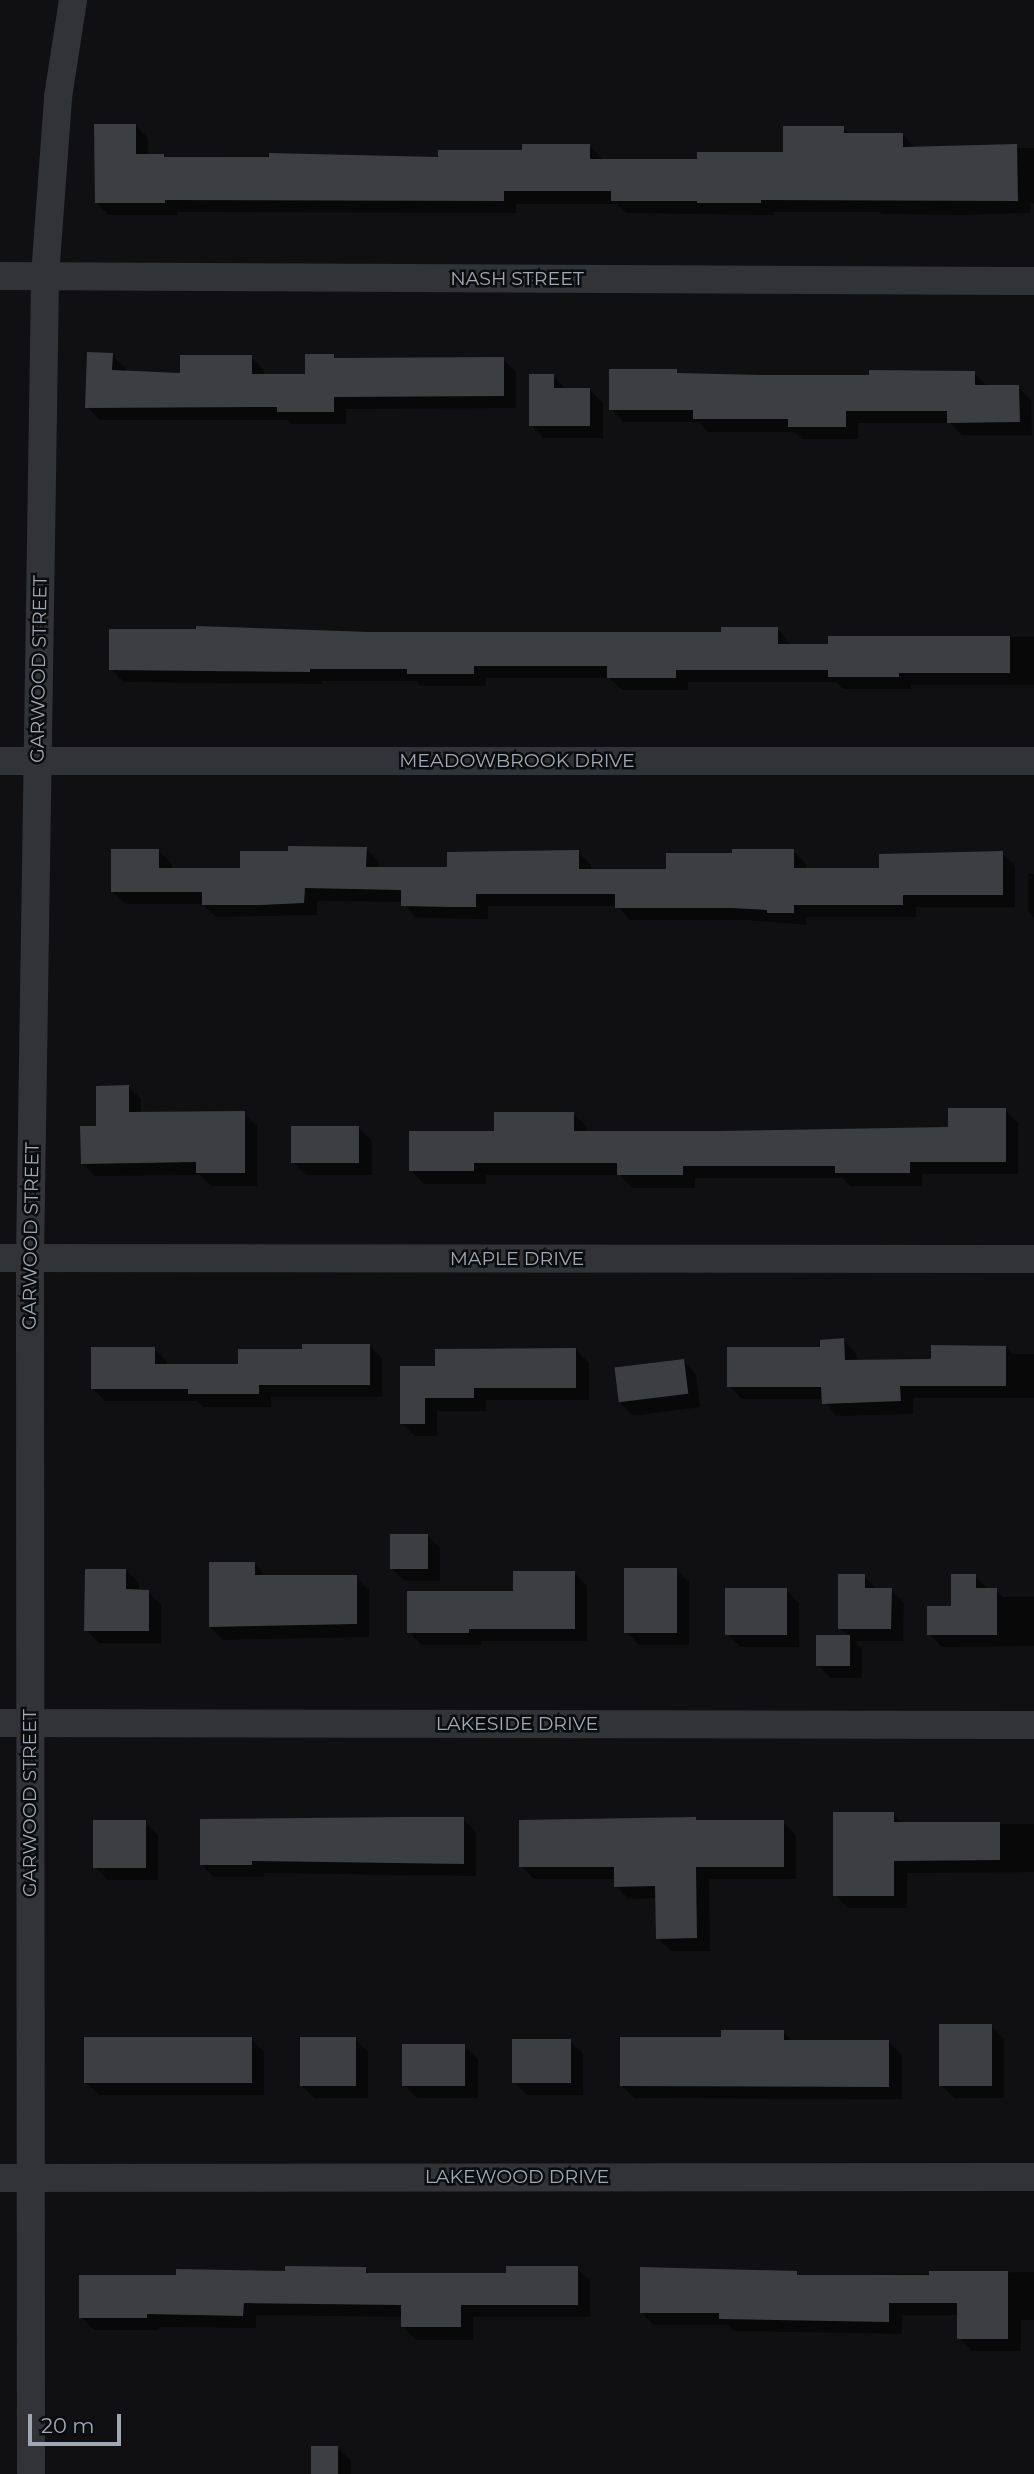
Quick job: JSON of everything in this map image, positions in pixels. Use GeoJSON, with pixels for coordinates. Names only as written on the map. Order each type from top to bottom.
{"type":"FeatureCollection","features":[{"type":"Feature","properties":{"kind":"street","name":"GARWOOD STREET"},"geometry":{"type":"LineString","coordinates":[[31,2474],[30,1258],[45,276],[58,97],[73,0]]}},
{"type":"Feature","properties":{"kind":"street","name":"NASH STREET"},"geometry":{"type":"LineString","coordinates":[[0,276],[1034,281]]}},
{"type":"Feature","properties":{"kind":"street","name":"MEADOWBROOK DRIVE"},"geometry":{"type":"LineString","coordinates":[[0,761],[1034,761]]}},
{"type":"Feature","properties":{"kind":"street","name":"MAPLE DRIVE"},"geometry":{"type":"LineString","coordinates":[[0,1258],[1034,1259]]}},
{"type":"Feature","properties":{"kind":"street","name":"LAKESIDE DRIVE"},"geometry":{"type":"LineString","coordinates":[[0,1723],[1034,1725]]}},
{"type":"Feature","properties":{"kind":"street","name":"LAKEWOOD DRIVE"},"geometry":{"type":"LineString","coordinates":[[0,2178],[1034,2177]]}},
{"type":"Feature","properties":{"kind":"building"},"geometry":{"type":"Polygon","coordinates":[[[94,124],[136,124],[136,154],[164,154],[164,157],[269,157],[269,153],[438,157],[438,150],[522,150],[522,144],[590,144],[590,159],[697,159],[697,152],[783,152],[783,126],[844,126],[844,133],[903,133],[903,147],[1017,144],[1018,201],[761,200],[761,203],[697,203],[611,201],[611,191],[504,191],[504,201],[165,200],[165,203],[95,203],[94,124]]]}},
{"type":"Feature","properties":{"kind":"building"},"geometry":{"type":"Polygon","coordinates":[[[87,352],[113,353],[112,370],[180,373],[180,355],[252,355],[252,374],[305,374],[305,354],[334,354],[334,358],[504,357],[504,396],[334,397],[334,412],[277,412],[277,407],[85,408],[87,352]]]}},
{"type":"Feature","properties":{"kind":"building"},"geometry":{"type":"Polygon","coordinates":[[[609,369],[677,369],[677,373],[761,375],[869,375],[869,370],[975,371],[975,385],[1019,385],[1020,422],[947,423],[947,411],[846,411],[846,427],[788,427],[788,419],[693,419],[693,410],[609,410],[609,369]]]}},
{"type":"Feature","properties":{"kind":"building"},"geometry":{"type":"Polygon","coordinates":[[[529,374],[554,374],[554,388],[590,388],[590,426],[529,426],[529,374]]]}},
{"type":"Feature","properties":{"kind":"building"},"geometry":{"type":"Polygon","coordinates":[[[196,626],[369,632],[721,632],[721,627],[778,627],[778,644],[828,644],[828,636],[1010,636],[1010,673],[899,673],[899,677],[828,677],[828,670],[676,670],[676,678],[607,678],[607,666],[474,666],[474,674],[407,674],[407,669],[310,669],[310,672],[109,670],[109,629],[196,629],[196,626]]]}},
{"type":"Feature","properties":{"kind":"building"},"geometry":{"type":"Polygon","coordinates":[[[288,846],[367,847],[366,867],[447,867],[447,852],[579,850],[579,869],[666,869],[666,853],[732,853],[732,849],[794,849],[794,868],[879,868],[879,854],[1003,851],[1003,895],[903,895],[903,905],[794,905],[794,913],[767,913],[767,910],[732,908],[615,908],[615,894],[476,894],[476,907],[452,907],[401,906],[401,890],[305,888],[304,903],[261,905],[202,905],[202,892],[111,892],[111,849],[159,849],[159,868],[240,868],[240,851],[288,851],[288,846]]]}},
{"type":"Feature","properties":{"kind":"building"},"geometry":{"type":"Polygon","coordinates":[[[129,1085],[129,1112],[245,1111],[245,1173],[196,1173],[196,1162],[81,1164],[80,1126],[96,1126],[96,1086],[129,1085]]]}},
{"type":"Feature","properties":{"kind":"building"},"geometry":{"type":"Polygon","coordinates":[[[948,1108],[1006,1108],[1006,1162],[910,1162],[910,1173],[835,1173],[835,1166],[683,1166],[683,1175],[617,1175],[617,1163],[474,1163],[474,1171],[409,1171],[409,1131],[494,1131],[494,1112],[574,1112],[574,1131],[719,1131],[948,1127],[948,1108]]]}},
{"type":"Feature","properties":{"kind":"building"},"geometry":{"type":"Polygon","coordinates":[[[291,1126],[359,1126],[359,1163],[291,1163],[291,1126]]]}},
{"type":"Feature","properties":{"kind":"building"},"geometry":{"type":"Polygon","coordinates":[[[844,1338],[845,1360],[931,1359],[931,1345],[1006,1346],[1006,1386],[900,1386],[901,1401],[822,1404],[821,1387],[727,1387],[727,1347],[820,1347],[820,1340],[844,1338]]]}},
{"type":"Feature","properties":{"kind":"building"},"geometry":{"type":"Polygon","coordinates":[[[302,1344],[370,1344],[370,1385],[259,1385],[259,1394],[188,1394],[188,1389],[91,1389],[91,1347],[155,1347],[155,1364],[238,1364],[238,1349],[302,1349],[302,1344]]]}},
{"type":"Feature","properties":{"kind":"building"},"geometry":{"type":"Polygon","coordinates":[[[576,1348],[576,1388],[474,1388],[474,1398],[425,1398],[425,1424],[400,1424],[400,1366],[435,1366],[435,1349],[576,1348]]]}},
{"type":"Feature","properties":{"kind":"building"},"geometry":{"type":"Polygon","coordinates":[[[684,1359],[688,1394],[619,1402],[615,1368],[684,1359]]]}},
{"type":"Feature","properties":{"kind":"building"},"geometry":{"type":"Polygon","coordinates":[[[390,1534],[428,1534],[428,1569],[390,1569],[390,1534]]]}},
{"type":"Feature","properties":{"kind":"building"},"geometry":{"type":"Polygon","coordinates":[[[209,1562],[255,1562],[255,1575],[357,1575],[357,1624],[209,1627],[209,1562]]]}},
{"type":"Feature","properties":{"kind":"building"},"geometry":{"type":"Polygon","coordinates":[[[624,1568],[677,1568],[677,1633],[624,1633],[624,1568]]]}},
{"type":"Feature","properties":{"kind":"building"},"geometry":{"type":"Polygon","coordinates":[[[85,1569],[126,1569],[126,1589],[149,1590],[149,1631],[84,1631],[85,1569]]]}},
{"type":"Feature","properties":{"kind":"building"},"geometry":{"type":"Polygon","coordinates":[[[513,1571],[575,1571],[575,1629],[469,1629],[469,1633],[407,1633],[407,1591],[513,1591],[513,1571]]]}},
{"type":"Feature","properties":{"kind":"building"},"geometry":{"type":"Polygon","coordinates":[[[838,1574],[865,1574],[865,1588],[892,1588],[891,1629],[838,1629],[838,1574]]]}},
{"type":"Feature","properties":{"kind":"building"},"geometry":{"type":"Polygon","coordinates":[[[951,1574],[976,1574],[976,1588],[997,1588],[997,1635],[927,1635],[927,1606],[951,1606],[951,1574]]]}},
{"type":"Feature","properties":{"kind":"building"},"geometry":{"type":"Polygon","coordinates":[[[725,1588],[787,1588],[787,1635],[725,1635],[725,1588]]]}},
{"type":"Feature","properties":{"kind":"building"},"geometry":{"type":"Polygon","coordinates":[[[816,1635],[850,1635],[850,1666],[816,1666],[816,1635]]]}},
{"type":"Feature","properties":{"kind":"building"},"geometry":{"type":"Polygon","coordinates":[[[833,1812],[894,1812],[894,1822],[1000,1822],[1000,1860],[894,1861],[894,1896],[833,1896],[833,1812]]]}},
{"type":"Feature","properties":{"kind":"building"},"geometry":{"type":"Polygon","coordinates":[[[464,1817],[464,1864],[252,1861],[252,1865],[200,1865],[200,1819],[464,1817]]]}},
{"type":"Feature","properties":{"kind":"building"},"geometry":{"type":"Polygon","coordinates":[[[696,1817],[696,1820],[784,1820],[784,1867],[696,1867],[697,1938],[656,1939],[655,1886],[614,1887],[614,1867],[519,1867],[519,1820],[696,1817]]]}},
{"type":"Feature","properties":{"kind":"building"},"geometry":{"type":"Polygon","coordinates":[[[93,1820],[146,1820],[146,1868],[93,1868],[93,1820]]]}},
{"type":"Feature","properties":{"kind":"building"},"geometry":{"type":"Polygon","coordinates":[[[939,2024],[992,2024],[992,2086],[939,2086],[939,2024]]]}},
{"type":"Feature","properties":{"kind":"building"},"geometry":{"type":"Polygon","coordinates":[[[721,2030],[784,2030],[784,2040],[889,2040],[889,2087],[620,2086],[620,2037],[721,2037],[721,2030]]]}},
{"type":"Feature","properties":{"kind":"building"},"geometry":{"type":"Polygon","coordinates":[[[84,2037],[252,2037],[252,2083],[84,2083],[84,2037]]]}},
{"type":"Feature","properties":{"kind":"building"},"geometry":{"type":"Polygon","coordinates":[[[300,2037],[356,2037],[356,2086],[300,2086],[300,2037]]]}},
{"type":"Feature","properties":{"kind":"building"},"geometry":{"type":"Polygon","coordinates":[[[512,2039],[571,2039],[571,2083],[512,2083],[512,2039]]]}},
{"type":"Feature","properties":{"kind":"building"},"geometry":{"type":"Polygon","coordinates":[[[402,2044],[465,2044],[465,2086],[402,2086],[402,2044]]]}},
{"type":"Feature","properties":{"kind":"building"},"geometry":{"type":"Polygon","coordinates":[[[285,2266],[366,2267],[366,2273],[506,2273],[506,2266],[578,2266],[578,2305],[461,2305],[461,2327],[401,2327],[401,2305],[244,2303],[243,2316],[147,2314],[147,2318],[79,2318],[79,2275],[176,2275],[176,2269],[285,2271],[285,2266]]]}},
{"type":"Feature","properties":{"kind":"building"},"geometry":{"type":"Polygon","coordinates":[[[640,2267],[797,2271],[797,2275],[929,2275],[929,2271],[1008,2271],[1008,2339],[957,2339],[957,2303],[889,2303],[889,2322],[719,2319],[719,2313],[640,2313],[640,2267]]]}},
{"type":"Feature","properties":{"kind":"building"},"geometry":{"type":"Polygon","coordinates":[[[311,2446],[338,2446],[338,2474],[311,2474],[311,2446]]]}}]}
